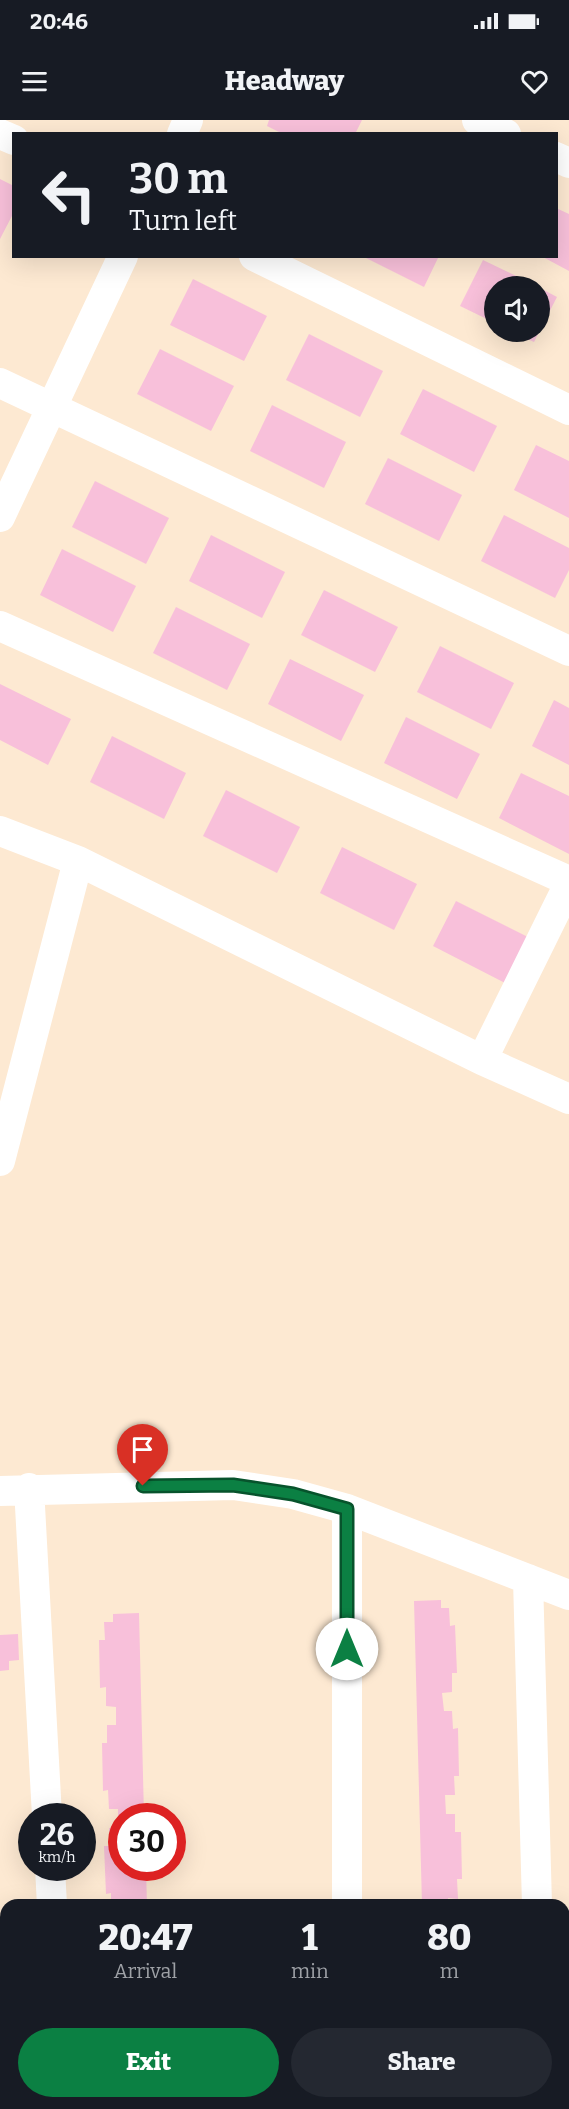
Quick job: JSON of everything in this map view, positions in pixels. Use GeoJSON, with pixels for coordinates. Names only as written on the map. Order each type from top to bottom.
{"type":"FeatureCollection","features":[{"type":"Feature","properties":{"kind":"street"},"geometry":{"type":"LineString","coordinates":[[477,120],[502,132]]}},
{"type":"Feature","properties":{"kind":"street"},"geometry":{"type":"LineString","coordinates":[[0,517],[122,258]]}},
{"type":"Feature","properties":{"kind":"street"},"geometry":{"type":"LineString","coordinates":[[258,258],[569,410]]}},
{"type":"Feature","properties":{"kind":"street"},"geometry":{"type":"LineString","coordinates":[[0,383],[569,651]]}},
{"type":"Feature","properties":{"kind":"street"},"geometry":{"type":"LineString","coordinates":[[0,626],[569,882],[482,1060]]}},
{"type":"Feature","properties":{"kind":"street"},"geometry":{"type":"LineString","coordinates":[[0,831],[78,861],[482,1060],[567,1097]]}},
{"type":"Feature","properties":{"kind":"street"},"geometry":{"type":"LineString","coordinates":[[0,1161],[78,861]]}},
{"type":"Feature","properties":{"kind":"street"},"geometry":{"type":"LineString","coordinates":[[0,1491],[29,1488],[233,1485],[293,1494],[347,1509],[569,1595]]}},
{"type":"Feature","properties":{"kind":"street"},"geometry":{"type":"LineString","coordinates":[[29,1488],[46,1803]]}},
{"type":"Feature","properties":{"kind":"street"},"geometry":{"type":"LineString","coordinates":[[347,1509],[347,1899]]}},
{"type":"Feature","properties":{"kind":"street"},"geometry":{"type":"LineString","coordinates":[[528,1579],[537,1899]]}},
{"type":"Feature","properties":{"kind":"street"},"geometry":{"type":"LineString","coordinates":[[51,1881],[52,1899]]}},
{"type":"Feature","properties":{"kind":"building"},"geometry":{"type":"Polygon","coordinates":[[[269,120],[362,120],[356,132],[279,132],[267,126],[269,120]]]}},
{"type":"Feature","properties":{"kind":"building"},"geometry":{"type":"Polygon","coordinates":[[[0,179],[12,185],[12,216],[0,239],[0,179]]]}},
{"type":"Feature","properties":{"kind":"building"},"geometry":{"type":"Polygon","coordinates":[[[558,209],[569,214],[569,271],[545,258],[558,258],[558,209]]]}},
{"type":"Feature","properties":{"kind":"building"},"geometry":{"type":"Polygon","coordinates":[[[366,258],[438,258],[424,287],[366,258]]]}},
{"type":"Feature","properties":{"kind":"building"},"geometry":{"type":"Polygon","coordinates":[[[483,260],[516,276],[484,276],[484,318],[460,306],[483,260]]]}},
{"type":"Feature","properties":{"kind":"building"},"geometry":{"type":"Polygon","coordinates":[[[193,279],[267,316],[244,361],[170,325],[193,279]]]}},
{"type":"Feature","properties":{"kind":"building"},"geometry":{"type":"Polygon","coordinates":[[[550,293],[557,297],[550,311],[550,293]]]}},
{"type":"Feature","properties":{"kind":"building"},"geometry":{"type":"Polygon","coordinates":[[[309,334],[383,371],[360,417],[286,380],[309,334]]]}},
{"type":"Feature","properties":{"kind":"building"},"geometry":{"type":"Polygon","coordinates":[[[160,349],[234,386],[211,431],[137,394],[160,349]]]}},
{"type":"Feature","properties":{"kind":"building"},"geometry":{"type":"Polygon","coordinates":[[[423,389],[497,426],[474,472],[400,434],[423,389]]]}},
{"type":"Feature","properties":{"kind":"building"},"geometry":{"type":"Polygon","coordinates":[[[272,405],[346,442],[324,488],[250,451],[272,405]]]}},
{"type":"Feature","properties":{"kind":"building"},"geometry":{"type":"Polygon","coordinates":[[[536,445],[569,461],[569,518],[514,490],[536,445]]]}},
{"type":"Feature","properties":{"kind":"building"},"geometry":{"type":"Polygon","coordinates":[[[388,458],[462,495],[439,541],[365,504],[388,458]]]}},
{"type":"Feature","properties":{"kind":"building"},"geometry":{"type":"Polygon","coordinates":[[[95,481],[169,518],[146,564],[72,527],[95,481]]]}},
{"type":"Feature","properties":{"kind":"building"},"geometry":{"type":"Polygon","coordinates":[[[504,515],[569,548],[569,570],[555,598],[481,561],[504,515]]]}},
{"type":"Feature","properties":{"kind":"building"},"geometry":{"type":"Polygon","coordinates":[[[211,535],[285,572],[262,618],[189,581],[211,535]]]}},
{"type":"Feature","properties":{"kind":"building"},"geometry":{"type":"Polygon","coordinates":[[[62,549],[136,586],[113,632],[40,595],[62,549]]]}},
{"type":"Feature","properties":{"kind":"building"},"geometry":{"type":"Polygon","coordinates":[[[324,590],[398,627],[375,672],[301,635],[324,590]]]}},
{"type":"Feature","properties":{"kind":"building"},"geometry":{"type":"Polygon","coordinates":[[[176,607],[250,644],[227,690],[153,653],[176,607]]]}},
{"type":"Feature","properties":{"kind":"building"},"geometry":{"type":"Polygon","coordinates":[[[440,646],[514,683],[491,729],[417,692],[440,646]]]}},
{"type":"Feature","properties":{"kind":"building"},"geometry":{"type":"Polygon","coordinates":[[[290,659],[364,695],[341,741],[268,704],[290,659]]]}},
{"type":"Feature","properties":{"kind":"building"},"geometry":{"type":"Polygon","coordinates":[[[0,684],[71,719],[48,765],[0,740],[0,684]]]}},
{"type":"Feature","properties":{"kind":"building"},"geometry":{"type":"Polygon","coordinates":[[[554,700],[569,708],[569,765],[532,746],[554,700]]]}},
{"type":"Feature","properties":{"kind":"building"},"geometry":{"type":"Polygon","coordinates":[[[406,717],[480,754],[457,799],[384,763],[406,717]]]}},
{"type":"Feature","properties":{"kind":"building"},"geometry":{"type":"Polygon","coordinates":[[[112,736],[186,773],[164,819],[90,782],[112,736]]]}},
{"type":"Feature","properties":{"kind":"building"},"geometry":{"type":"Polygon","coordinates":[[[521,773],[569,796],[569,854],[499,818],[521,773]]]}},
{"type":"Feature","properties":{"kind":"building"},"geometry":{"type":"Polygon","coordinates":[[[226,790],[300,827],[277,873],[203,836],[226,790]]]}},
{"type":"Feature","properties":{"kind":"building"},"geometry":{"type":"Polygon","coordinates":[[[342,847],[417,884],[394,930],[320,893],[342,847]]]}},
{"type":"Feature","properties":{"kind":"building"},"geometry":{"type":"Polygon","coordinates":[[[456,901],[530,938],[507,984],[433,946],[456,901]]]}},
{"type":"Feature","properties":{"kind":"building"},"geometry":{"type":"Polygon","coordinates":[[[441,1600],[441,1608],[449,1608],[450,1626],[455,1625],[457,1673],[452,1673],[452,1692],[442,1693],[444,1711],[452,1711],[453,1729],[458,1728],[459,1776],[454,1776],[455,1795],[445,1795],[446,1814],[455,1814],[455,1832],[461,1832],[462,1879],[457,1879],[458,1899],[422,1899],[414,1601],[441,1600]]]}},
{"type":"Feature","properties":{"kind":"building"},"geometry":{"type":"Polygon","coordinates":[[[139,1613],[144,1803],[109,1803],[108,1790],[103,1791],[102,1743],[107,1743],[107,1725],[116,1725],[116,1707],[106,1706],[106,1687],[100,1688],[99,1640],[105,1640],[104,1622],[113,1622],[113,1614],[139,1613]]]}},
{"type":"Feature","properties":{"kind":"building"},"geometry":{"type":"Polygon","coordinates":[[[18,1634],[19,1660],[9,1661],[9,1670],[0,1671],[0,1635],[18,1634]]]}},
{"type":"Feature","properties":{"kind":"building"},"geometry":{"type":"Polygon","coordinates":[[[104,1846],[108,1846],[108,1881],[146,1881],[147,1899],[111,1899],[111,1893],[106,1894],[104,1846]]]}},
{"type":"Feature","properties":{"kind":"route"},"geometry":{"type":"LineString","coordinates":[[143,1486],[233,1485],[293,1494],[347,1509],[347,1649]]}}]}
